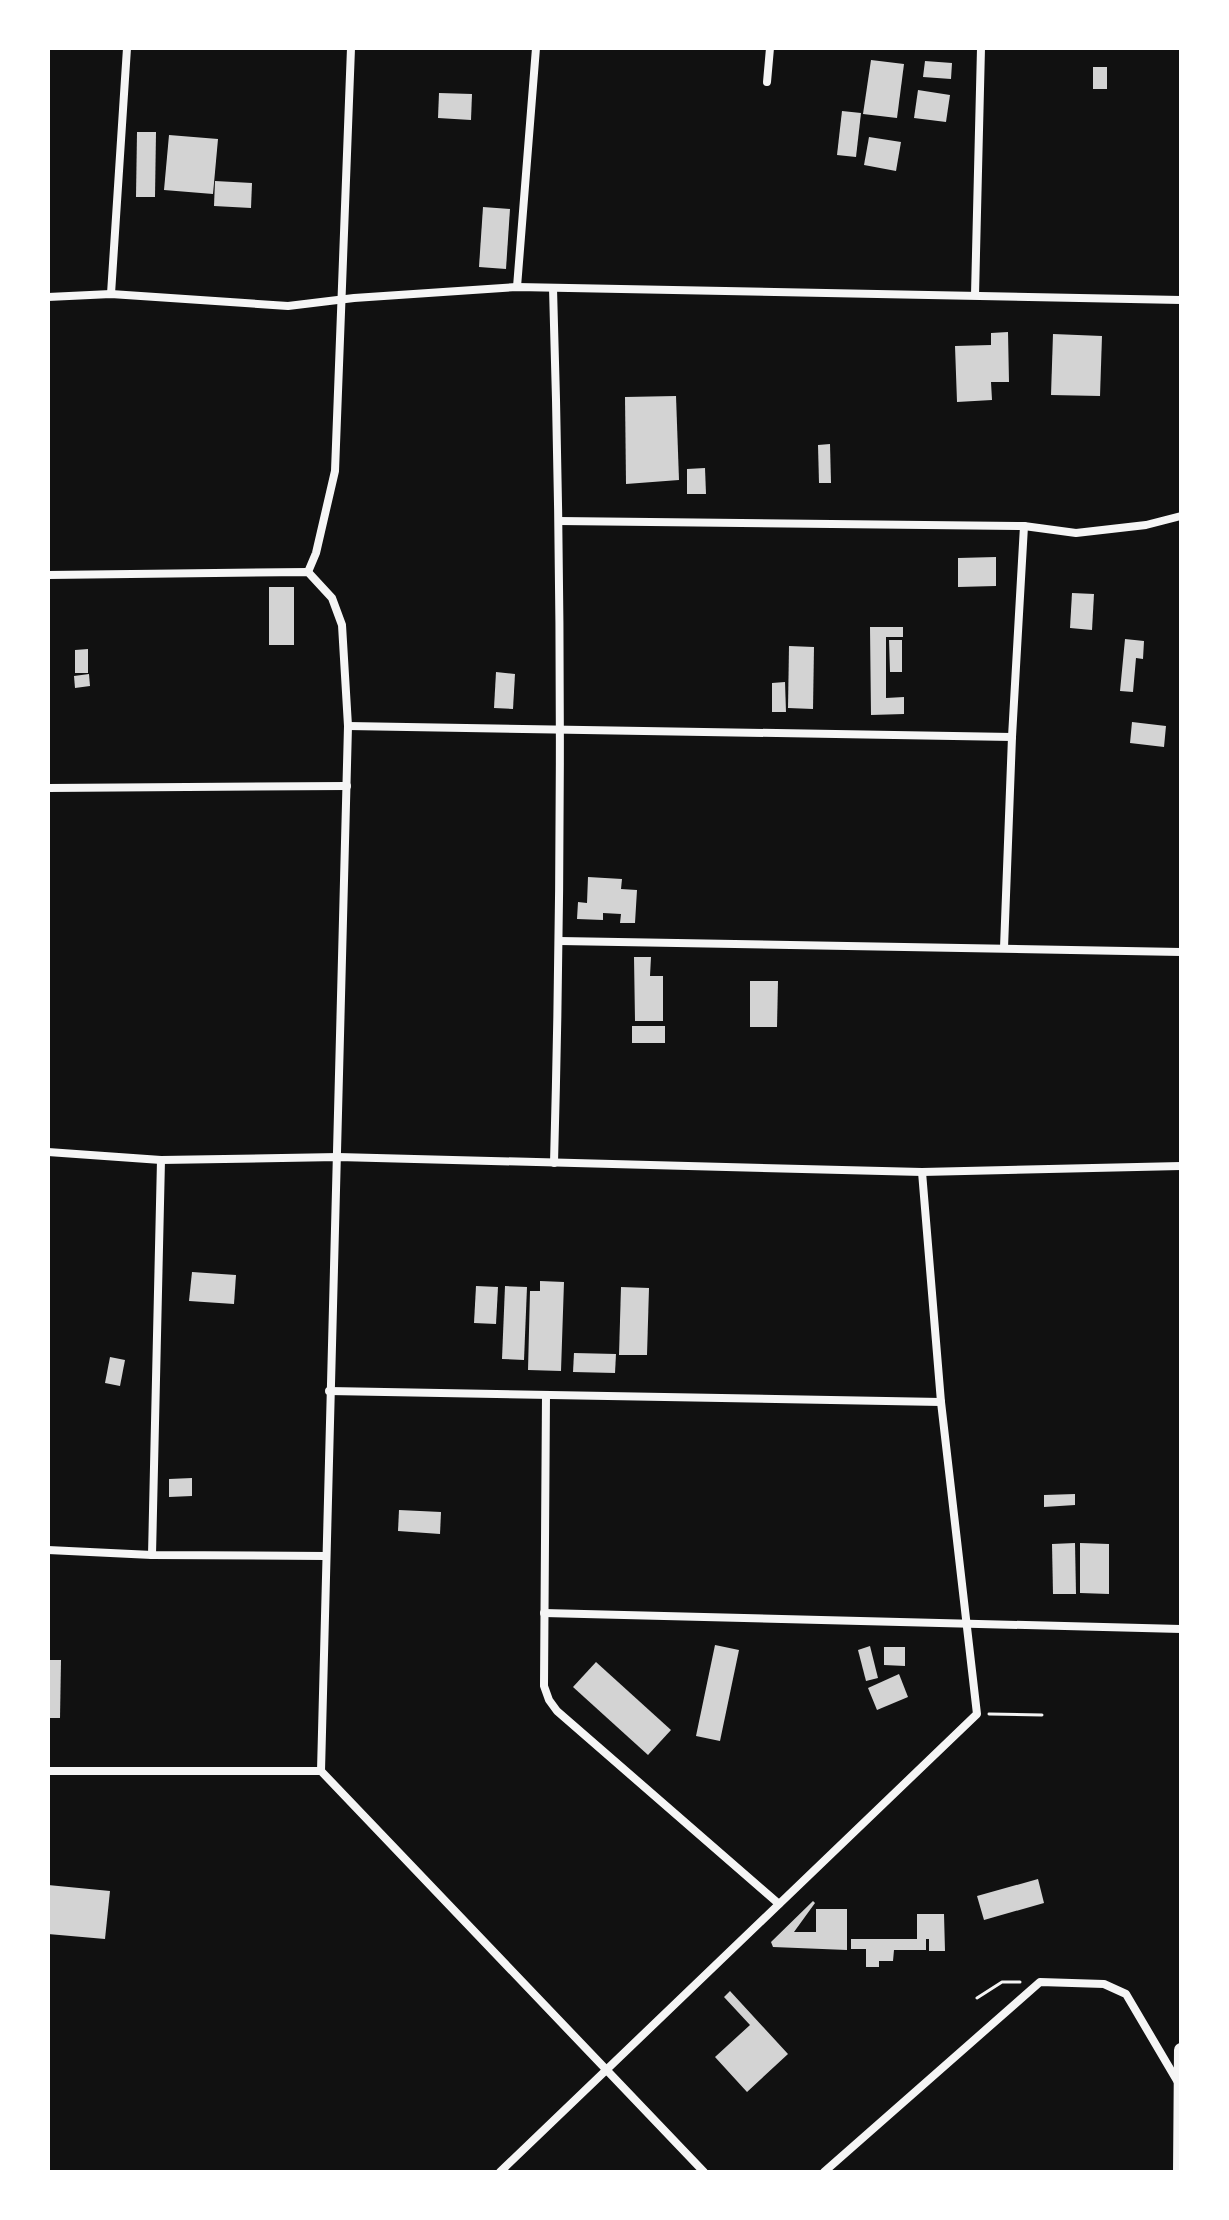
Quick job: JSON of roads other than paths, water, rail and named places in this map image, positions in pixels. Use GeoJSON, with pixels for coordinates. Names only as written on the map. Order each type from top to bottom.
{"type":"FeatureCollection","features":[{"type":"Feature","properties":{"kind":"street"},"geometry":{"type":"LineString","coordinates":[[111,294],[127,48]]}},
{"type":"Feature","properties":{"kind":"street"},"geometry":{"type":"LineString","coordinates":[[308,572],[316,553],[335,471],[344,299],[351,48]]}},
{"type":"Feature","properties":{"kind":"street"},"geometry":{"type":"LineString","coordinates":[[517,287],[536,48]]}},
{"type":"Feature","properties":{"kind":"street"},"geometry":{"type":"LineString","coordinates":[[767,82],[770,48]]}},
{"type":"Feature","properties":{"kind":"street"},"geometry":{"type":"LineString","coordinates":[[975,295],[981,48]]}},
{"type":"Feature","properties":{"kind":"street"},"geometry":{"type":"LineString","coordinates":[[48,297],[111,294],[288,306],[517,287],[1181,300]]}},
{"type":"Feature","properties":{"kind":"street"},"geometry":{"type":"LineString","coordinates":[[553,288],[559,521],[560,941],[554,1163]]}},
{"type":"Feature","properties":{"kind":"street"},"geometry":{"type":"LineString","coordinates":[[559,521],[1024,526],[1076,533],[1146,525],[1181,516]]}},
{"type":"Feature","properties":{"kind":"street"},"geometry":{"type":"LineString","coordinates":[[1004,948],[1024,526]]}},
{"type":"Feature","properties":{"kind":"street"},"geometry":{"type":"LineString","coordinates":[[48,575],[308,572],[332,598],[342,625],[348,726],[321,1771],[704,2172]]}},
{"type":"Feature","properties":{"kind":"street"},"geometry":{"type":"LineString","coordinates":[[348,726],[1012,737]]}},
{"type":"Feature","properties":{"kind":"street"},"geometry":{"type":"LineString","coordinates":[[48,788],[347,786]]}},
{"type":"Feature","properties":{"kind":"street"},"geometry":{"type":"LineString","coordinates":[[560,941],[1181,952]]}},
{"type":"Feature","properties":{"kind":"street"},"geometry":{"type":"LineString","coordinates":[[48,1152],[161,1160],[338,1157],[922,1172],[1181,1166]]}},
{"type":"Feature","properties":{"kind":"street"},"geometry":{"type":"LineString","coordinates":[[152,1555],[161,1160]]}},
{"type":"Feature","properties":{"kind":"street"},"geometry":{"type":"LineString","coordinates":[[500,2172],[977,1714],[941,1402],[922,1172]]}},
{"type":"Feature","properties":{"kind":"street"},"geometry":{"type":"LineString","coordinates":[[329,1391],[941,1402]]}},
{"type":"Feature","properties":{"kind":"street"},"geometry":{"type":"LineString","coordinates":[[546,1395],[544,1686],[549,1700],[557,1711],[779,1904]]}},
{"type":"Feature","properties":{"kind":"street"},"geometry":{"type":"LineString","coordinates":[[48,1550],[152,1555],[326,1556]]}},
{"type":"Feature","properties":{"kind":"street"},"geometry":{"type":"LineString","coordinates":[[544,1613],[1181,1629]]}},
{"type":"Feature","properties":{"kind":"street"},"geometry":{"type":"LineString","coordinates":[[48,1771],[321,1771]]}},
{"type":"Feature","properties":{"kind":"street"},"geometry":{"type":"LineString","coordinates":[[824,2172],[1040,1982],[1104,1984],[1126,1994],[1179,2085]]}},
{"type":"Feature","properties":{"kind":"street"},"geometry":{"type":"LineString","coordinates":[[1180,2172],[1181,2050]]}}]}
